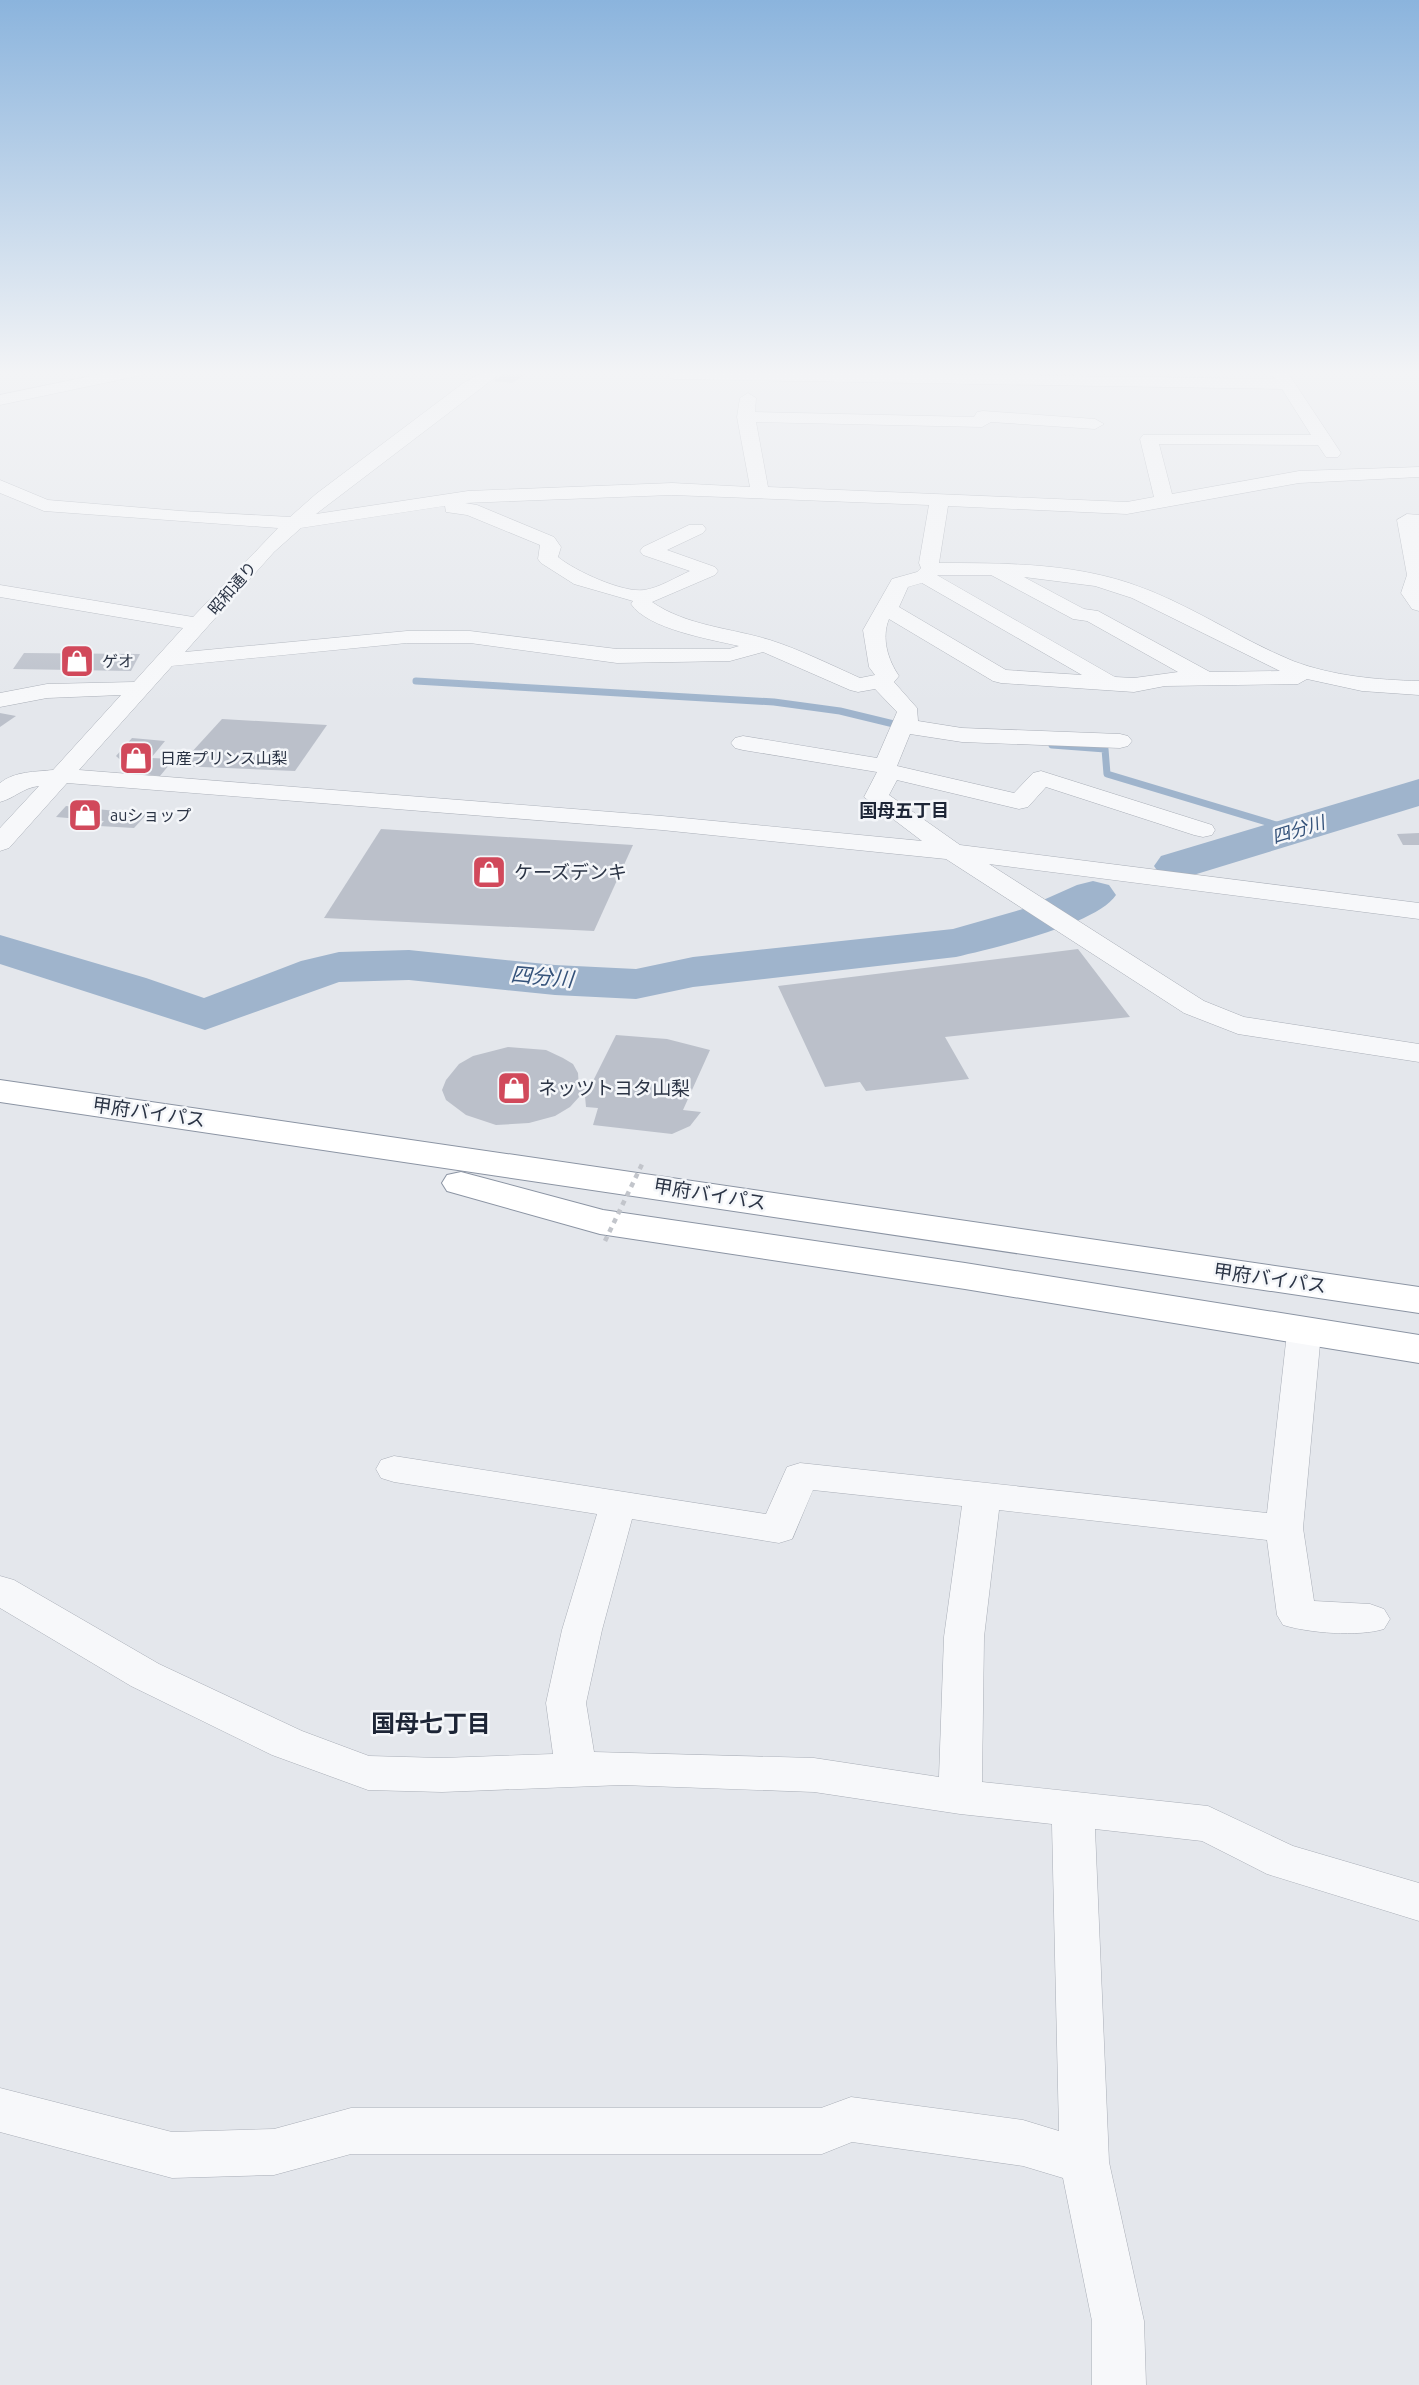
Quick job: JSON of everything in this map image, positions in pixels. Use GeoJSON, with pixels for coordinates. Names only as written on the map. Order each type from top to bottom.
{"type":"FeatureCollection","features":[{"type":"Feature","properties":{"kind":"highway","name":"甲府バイパス"},"geometry":{"type":"LineString","coordinates":[[0,1091],[468,1170],[914,1238],[1419,1325]]}},
{"type":"Feature","properties":{"kind":"highway","name":"甲府バイパス"},"geometry":{"type":"LineString","coordinates":[[0,1116],[468,1170]]}},
{"type":"Feature","properties":{"kind":"highway"},"geometry":{"type":"LineString","coordinates":[[468,1170],[629,1163],[1419,1278]]}},
{"type":"Feature","properties":{"kind":"highway"},"geometry":{"type":"LineString","coordinates":[[468,1170],[600,1222],[965,1276],[1304,1333],[1419,1349]]}},
{"type":"Feature","properties":{"kind":"highway","name":"甲府バイパス"},"geometry":{"type":"LineString","coordinates":[[914,1238],[1419,1300]]}},
{"type":"Feature","properties":{"kind":"street","name":"昭和通り"},"geometry":{"type":"LineString","coordinates":[[0,843],[169,660],[267,548],[347,481]]}},
{"type":"Feature","properties":{"kind":"street"},"geometry":{"type":"LineString","coordinates":[[758,481],[760,493]]}},
{"type":"Feature","properties":{"kind":"street"},"geometry":{"type":"LineString","coordinates":[[1160,481],[1166,503]]}},
{"type":"Feature","properties":{"kind":"street"},"geometry":{"type":"LineString","coordinates":[[0,486],[44,505],[181,517],[296,523],[468,497],[636,490],[1127,508],[1275,481]]}},
{"type":"Feature","properties":{"kind":"street"},"geometry":{"type":"LineString","coordinates":[[928,572],[939,501]]}},
{"type":"Feature","properties":{"kind":"street"},"geometry":{"type":"LineString","coordinates":[[413,504],[470,509],[547,541],[551,547],[548,559],[562,572],[601,587],[645,597],[708,572],[649,551],[696,529]]}},
{"type":"Feature","properties":{"kind":"street"},"geometry":{"type":"LineString","coordinates":[[1419,521],[1407,520],[1418,575],[1411,593],[1419,605]]}},
{"type":"Feature","properties":{"kind":"street"},"geometry":{"type":"LineString","coordinates":[[994,569],[1080,615],[1091,615],[1151,599]]}},
{"type":"Feature","properties":{"kind":"street"},"geometry":{"type":"LineString","coordinates":[[645,597],[641,604],[658,616],[711,633],[764,645],[858,685],[888,677],[880,667],[874,630],[880,616],[888,609],[899,583],[928,572],[1026,569],[1072,574],[1151,599],[1270,659],[1327,677]]}},
{"type":"Feature","properties":{"kind":"street"},"geometry":{"type":"LineString","coordinates":[[928,572],[1113,684]]}},
{"type":"Feature","properties":{"kind":"street"},"geometry":{"type":"LineString","coordinates":[[0,592],[200,625]]}},
{"type":"Feature","properties":{"kind":"street"},"geometry":{"type":"LineString","coordinates":[[888,609],[1001,676],[1134,685],[1165,679],[1203,677],[1327,677],[1419,688]]}},
{"type":"Feature","properties":{"kind":"street"},"geometry":{"type":"LineString","coordinates":[[1091,615],[1203,677]]}},
{"type":"Feature","properties":{"kind":"street"},"geometry":{"type":"LineString","coordinates":[[169,660],[407,637],[470,637],[617,656],[730,656],[764,645]]}},
{"type":"Feature","properties":{"kind":"street"},"geometry":{"type":"LineString","coordinates":[[881,681],[890,694],[906,706],[908,712],[876,797],[953,852],[1194,1007],[1238,1025],[1419,1053]]}},
{"type":"Feature","properties":{"kind":"street"},"geometry":{"type":"LineString","coordinates":[[0,700],[47,691],[142,688]]}},
{"type":"Feature","properties":{"kind":"street"},"geometry":{"type":"LineString","coordinates":[[905,722],[911,727],[962,735],[1120,741]]}},
{"type":"Feature","properties":{"kind":"street"},"geometry":{"type":"LineString","coordinates":[[743,743],[887,768],[1019,802],[1041,778],[1203,830]]}},
{"type":"Feature","properties":{"kind":"street"},"geometry":{"type":"LineString","coordinates":[[0,795],[17,781],[63,776],[662,823],[953,852],[1419,912]]}},
{"type":"Feature","properties":{"kind":"street"},"geometry":{"type":"LineString","coordinates":[[1304,1333],[1284,1528],[1297,1615],[1370,1619]]}},
{"type":"Feature","properties":{"kind":"street"},"geometry":{"type":"LineString","coordinates":[[394,1469],[779,1530],[800,1476],[1284,1528]]}},
{"type":"Feature","properties":{"kind":"street"},"geometry":{"type":"LineString","coordinates":[[960,1797],[964,1637],[982,1496]]}},
{"type":"Feature","properties":{"kind":"street"},"geometry":{"type":"LineString","coordinates":[[576,1770],[566,1703],[582,1630],[618,1504]]}},
{"type":"Feature","properties":{"kind":"street"},"geometry":{"type":"LineString","coordinates":[[0,1590],[145,1675],[287,1743],[368,1773],[442,1774],[622,1768],[814,1775],[960,1797],[1209,1824],[1282,1861],[1419,1902]]}},
{"type":"Feature","properties":{"kind":"street"},"geometry":{"type":"LineString","coordinates":[[1073,1809],[1084,2162],[1118,2321],[1119,2385]]}},
{"type":"Feature","properties":{"kind":"street"},"geometry":{"type":"LineString","coordinates":[[0,2110],[172,2155],[274,2152],[351,2131],[822,2131],[851,2119],[1023,2143],[1084,2162]]}},
{"type":"Feature","properties":{"kind":"path"},"geometry":{"type":"LineString","coordinates":[[605,1241],[644,1160]]}},
{"type":"Feature","properties":{"kind":"building","name":"ゲオ"},"geometry":{"type":"Polygon","coordinates":[[[24,653],[140,654],[131,671],[13,669],[24,653]]]}},
{"type":"Feature","properties":{"kind":"building"},"geometry":{"type":"Polygon","coordinates":[[[0,713],[16,716],[0,727],[0,713]]]}},
{"type":"Feature","properties":{"kind":"building"},"geometry":{"type":"Polygon","coordinates":[[[222,719],[327,725],[295,771],[179,766],[222,719]]]}},
{"type":"Feature","properties":{"kind":"building"},"geometry":{"type":"Polygon","coordinates":[[[132,738],[165,741],[151,758],[174,759],[160,776],[135,773],[116,756],[132,738]]]}},
{"type":"Feature","properties":{"kind":"building"},"geometry":{"type":"Polygon","coordinates":[[[66,806],[147,814],[134,828],[99,826],[104,821],[56,817],[66,806]]]}},
{"type":"Feature","properties":{"kind":"building"},"geometry":{"type":"Polygon","coordinates":[[[381,829],[633,845],[594,931],[324,918],[381,829]]]}},
{"type":"Feature","properties":{"kind":"building"},"geometry":{"type":"Polygon","coordinates":[[[1419,833],[1419,845],[1403,845],[1397,834],[1419,833]]]}},
{"type":"Feature","properties":{"kind":"building"},"geometry":{"type":"Polygon","coordinates":[[[1078,949],[1130,1017],[945,1037],[969,1079],[866,1091],[860,1082],[825,1087],[778,986],[1078,949]]]}},
{"type":"Feature","properties":{"kind":"building"},"geometry":{"type":"Polygon","coordinates":[[[616,1035],[667,1039],[710,1050],[683,1110],[701,1112],[690,1126],[672,1134],[593,1125],[598,1108],[586,1107],[585,1096],[580,1096],[570,1107],[555,1116],[529,1123],[496,1125],[466,1115],[446,1100],[442,1090],[446,1080],[459,1064],[473,1056],[508,1047],[546,1050],[563,1058],[573,1064],[578,1073],[579,1088],[589,1089],[616,1035]]]}},
{"type":"Feature","properties":{"kind":"waterway"},"geometry":{"type":"LineString","coordinates":[[416,681],[774,702],[840,711],[902,726]]}},
{"type":"Feature","properties":{"kind":"waterway"},"geometry":{"type":"LineString","coordinates":[[1052,745],[1105,749],[1107,774],[1293,830]]}},
{"type":"Feature","properties":{"kind":"waterway","name":"四分川"},"geometry":{"type":"LineString","coordinates":[[1177,866],[1419,792]]}},
{"type":"Feature","properties":{"kind":"waterway","name":"四分川"},"geometry":{"type":"LineString","coordinates":[[0,949],[129,988],[205,1015],[318,971],[339,967],[409,965],[555,980],[636,984],[693,972],[956,943],[1040,919],[1093,895]]}},
{"type":"Feature","properties":{"kind":"place","name":"ゲオ"},"geometry":{"type":"Point","coordinates":[77,661]}},
{"type":"Feature","properties":{"kind":"place","name":"日産プリンス山梨"},"geometry":{"type":"Point","coordinates":[136,758]}},
{"type":"Feature","properties":{"kind":"place","name":"auショップ"},"geometry":{"type":"Point","coordinates":[85,815]}},
{"type":"Feature","properties":{"kind":"place","name":"ケーズデンキ"},"geometry":{"type":"Point","coordinates":[489,872]}},
{"type":"Feature","properties":{"kind":"place","name":"ネッツトヨタ山梨"},"geometry":{"type":"Point","coordinates":[514,1088]}},
{"type":"Feature","properties":{"kind":"district","name":"国母五丁目"},"geometry":{"type":"Point","coordinates":[904,810]}},
{"type":"Feature","properties":{"kind":"district","name":"国母七丁目"},"geometry":{"type":"Point","coordinates":[431,1723]}}]}
